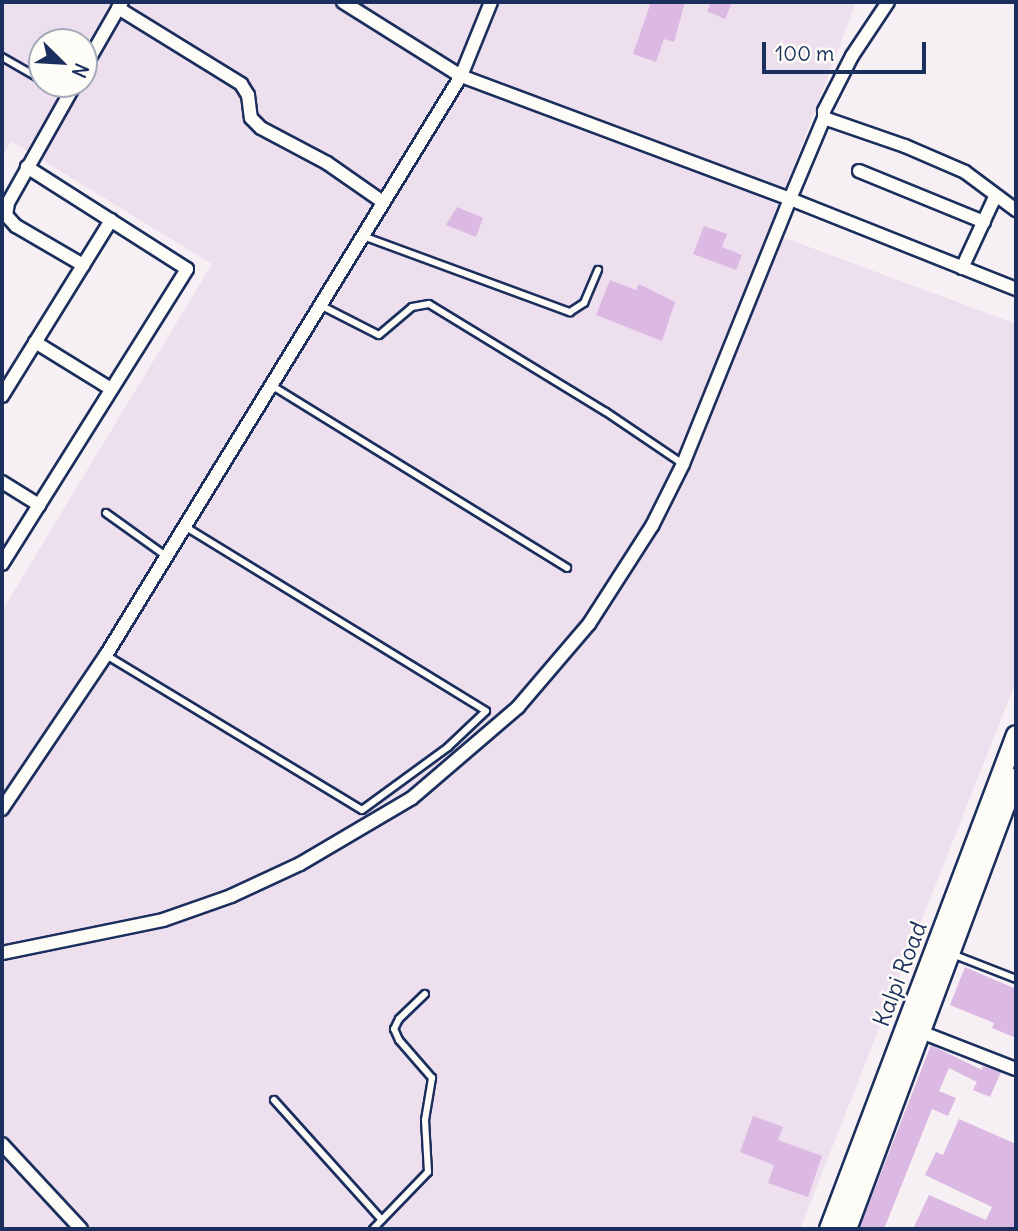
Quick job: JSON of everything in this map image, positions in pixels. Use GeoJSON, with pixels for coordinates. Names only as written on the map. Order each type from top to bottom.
{"type":"FeatureCollection","features":[{"type":"Feature","properties":{"kind":"main road","name":"Kalpi Road"},"geometry":{"type":"LineString","coordinates":[[829,1229],[1016,735]]}},
{"type":"Feature","properties":{"kind":"main road","name":"Kalpi Road"},"geometry":{"type":"LineString","coordinates":[[847,1229],[1016,778]]}},
{"type":"Feature","properties":{"kind":"street"},"geometry":{"type":"LineString","coordinates":[[343,2],[461,76],[790,199],[1016,289]]}},
{"type":"Feature","properties":{"kind":"street"},"geometry":{"type":"LineString","coordinates":[[2,809],[106,655],[461,76],[491,2]]}},
{"type":"Feature","properties":{"kind":"street"},"geometry":{"type":"LineString","coordinates":[[2,953],[163,920],[231,896],[343,841],[412,798],[518,707],[559,662],[623,575],[683,464],[828,103],[852,56],[888,2]]}},
{"type":"Feature","properties":{"kind":"street"},"geometry":{"type":"LineString","coordinates":[[98,44],[120,5],[241,84],[248,95],[251,118],[261,128],[327,163],[383,202]]}},
{"type":"Feature","properties":{"kind":"street"},"geometry":{"type":"LineString","coordinates":[[67,98],[8,203],[6,215],[16,226],[83,265]]}},
{"type":"Feature","properties":{"kind":"street"},"geometry":{"type":"LineString","coordinates":[[824,118],[954,167],[1016,210]]}},
{"type":"Feature","properties":{"kind":"street"},"geometry":{"type":"LineString","coordinates":[[2,564],[187,269],[27,167]]}},
{"type":"Feature","properties":{"kind":"street"},"geometry":{"type":"LineString","coordinates":[[859,172],[984,222]]}},
{"type":"Feature","properties":{"kind":"street"},"geometry":{"type":"LineString","coordinates":[[962,268],[995,197]]}},
{"type":"Feature","properties":{"kind":"street"},"geometry":{"type":"LineString","coordinates":[[2,396],[111,220]]}},
{"type":"Feature","properties":{"kind":"street"},"geometry":{"type":"LineString","coordinates":[[35,342],[111,390]]}},
{"type":"Feature","properties":{"kind":"street"},"geometry":{"type":"LineString","coordinates":[[2,482],[39,505]]}},
{"type":"Feature","properties":{"kind":"street"},"geometry":{"type":"LineString","coordinates":[[921,1032],[1016,1069]]}},
{"type":"Feature","properties":{"kind":"street"},"geometry":{"type":"LineString","coordinates":[[2,1144],[81,1229]]}},
{"type":"Feature","properties":{"kind":"lane"},"geometry":{"type":"LineString","coordinates":[[2,57],[28,72]]}},
{"type":"Feature","properties":{"kind":"lane"},"geometry":{"type":"LineString","coordinates":[[363,236],[570,312],[584,303],[598,270]]}},
{"type":"Feature","properties":{"kind":"lane"},"geometry":{"type":"LineString","coordinates":[[320,305],[379,335],[412,307],[429,304],[619,420],[683,464]]}},
{"type":"Feature","properties":{"kind":"lane"},"geometry":{"type":"LineString","coordinates":[[271,385],[567,568]]}},
{"type":"Feature","properties":{"kind":"lane"},"geometry":{"type":"LineString","coordinates":[[106,513],[166,556]]}},
{"type":"Feature","properties":{"kind":"lane"},"geometry":{"type":"LineString","coordinates":[[106,655],[362,810],[439,754],[486,711],[184,526]]}},
{"type":"Feature","properties":{"kind":"lane"},"geometry":{"type":"LineString","coordinates":[[950,953],[1016,979]]}},
{"type":"Feature","properties":{"kind":"lane"},"geometry":{"type":"LineString","coordinates":[[373,1229],[428,1172],[425,1120],[432,1078],[399,1040],[394,1029],[399,1019],[425,994]]}},
{"type":"Feature","properties":{"kind":"lane"},"geometry":{"type":"LineString","coordinates":[[274,1100],[382,1220]]}},
{"type":"Feature","properties":{"kind":"shaded area"},"geometry":{"type":"Polygon","coordinates":[[[2,2],[856,2],[769,232],[1016,324],[1016,681],[800,1229],[2,1229],[2,611],[212,264],[11,141],[2,157],[2,2]]]}},
{"type":"Feature","properties":{"kind":"building"},"geometry":{"type":"Polygon","coordinates":[[[651,2],[685,2],[674,42],[664,39],[656,62],[633,54],[651,2]]]}},
{"type":"Feature","properties":{"kind":"building"},"geometry":{"type":"Polygon","coordinates":[[[711,2],[732,2],[725,19],[707,11],[711,2]]]}},
{"type":"Feature","properties":{"kind":"building"},"geometry":{"type":"Polygon","coordinates":[[[457,207],[483,218],[476,237],[446,225],[457,207]]]}},
{"type":"Feature","properties":{"kind":"building"},"geometry":{"type":"Polygon","coordinates":[[[704,226],[727,234],[722,247],[742,255],[736,270],[693,254],[704,226]]]}},
{"type":"Feature","properties":{"kind":"building"},"geometry":{"type":"Polygon","coordinates":[[[610,280],[636,290],[639,284],[675,302],[662,341],[596,315],[610,280]]]}},
{"type":"Feature","properties":{"kind":"building"},"geometry":{"type":"Polygon","coordinates":[[[965,967],[1016,989],[1016,1038],[992,1028],[994,1023],[950,1005],[965,967]]]}},
{"type":"Feature","properties":{"kind":"building"},"geometry":{"type":"Polygon","coordinates":[[[931,1045],[982,1070],[983,1066],[1001,1072],[990,1097],[973,1090],[977,1082],[949,1068],[939,1091],[956,1098],[948,1116],[932,1109],[884,1229],[859,1229],[931,1045]]]}},
{"type":"Feature","properties":{"kind":"building"},"geometry":{"type":"Polygon","coordinates":[[[753,1116],[783,1127],[778,1140],[822,1156],[808,1197],[768,1183],[774,1165],[740,1152],[753,1116]]]}},
{"type":"Feature","properties":{"kind":"building"},"geometry":{"type":"Polygon","coordinates":[[[959,1119],[1016,1144],[1016,1229],[913,1229],[929,1195],[986,1220],[992,1207],[925,1175],[936,1152],[943,1155],[959,1119]]]}}]}
